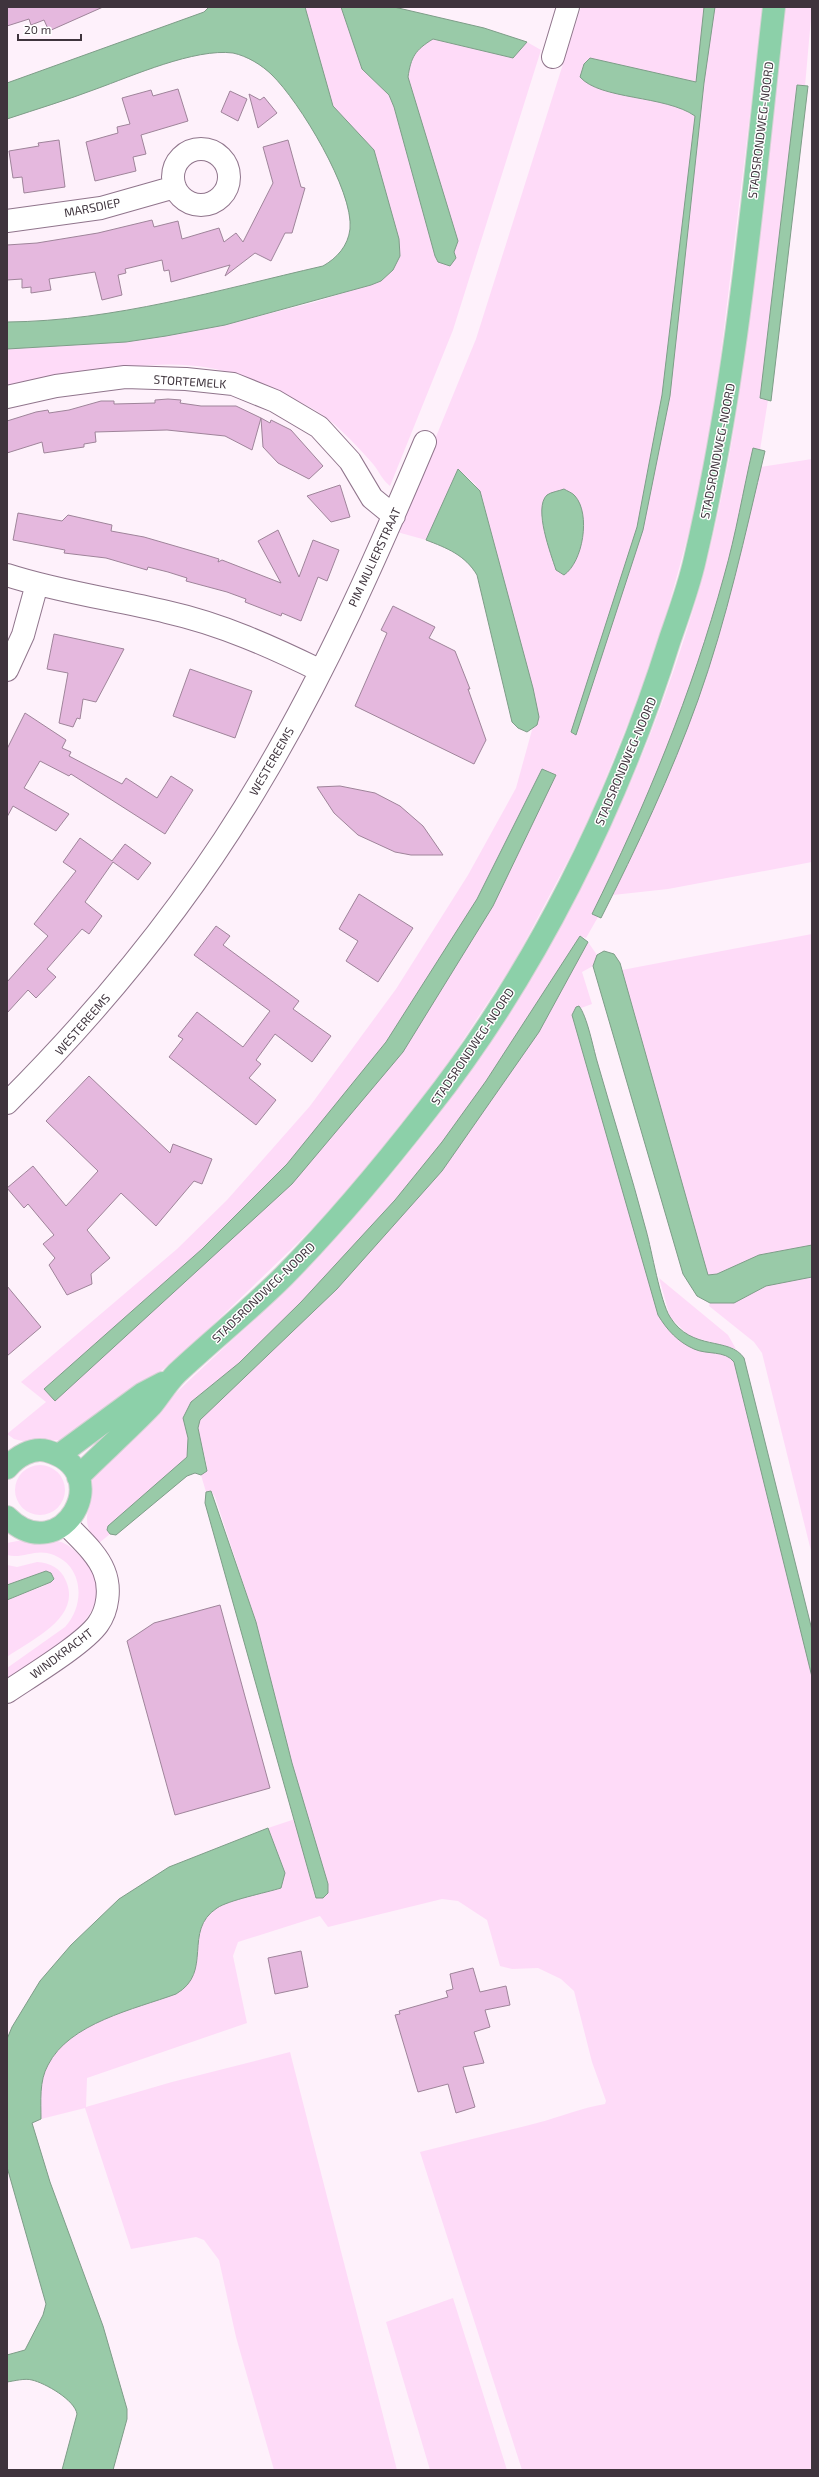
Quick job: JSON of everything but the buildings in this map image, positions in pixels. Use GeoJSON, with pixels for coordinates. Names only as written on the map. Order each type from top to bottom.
{"type":"FeatureCollection","features":[{"type":"Feature","properties":{"kind":"main road","name":"STADSRONDWEG-NOORD"},"geometry":{"type":"LineString","coordinates":[[78,1477],[152,1404],[173,1377],[282,1277],[351,1204],[430,1108],[470,1052],[508,994],[563,896],[609,802],[655,689],[694,563],[720,443],[734,358],[774,7]]}},
{"type":"Feature","properties":{"kind":"main road","name":"STADSRONDWEG-NOORD"},"geometry":{"type":"LineString","coordinates":[[58,1455],[142,1394],[173,1377]]}},
{"type":"Feature","properties":{"kind":"main road"},"geometry":{"type":"LineString","coordinates":[[9,1461],[26,1453],[43,1450],[58,1455],[70,1464],[78,1477],[81,1494],[77,1511],[66,1524],[50,1532],[33,1532],[10,1525]]}},
{"type":"Feature","properties":{"kind":"street"},"geometry":{"type":"LineString","coordinates":[[553,57],[568,7]]}},
{"type":"Feature","properties":{"kind":"street","name":"MARSDIEP"},"geometry":{"type":"LineString","coordinates":[[7,221],[101,208],[175,187]]}},
{"type":"Feature","properties":{"kind":"street","name":"STORTEMELK"},"geometry":{"type":"LineString","coordinates":[[7,397],[56,386],[125,377],[186,379],[233,384],[275,400],[319,427],[350,461],[372,498],[394,516]]}},
{"type":"Feature","properties":{"kind":"street","name":"PIM MULIERSTRAAT"},"geometry":{"type":"LineString","coordinates":[[321,671],[394,516],[425,442]]}},
{"type":"Feature","properties":{"kind":"street"},"geometry":{"type":"LineString","coordinates":[[7,575],[37,584],[169,612],[263,642],[321,671]]}},
{"type":"Feature","properties":{"kind":"street"},"geometry":{"type":"LineString","coordinates":[[7,670],[23,635],[37,584]]}},
{"type":"Feature","properties":{"kind":"street","name":"WESTEREEMS"},"geometry":{"type":"LineString","coordinates":[[7,1103],[66,1044],[139,958],[211,859],[263,778],[321,671]]}},
{"type":"Feature","properties":{"kind":"street","name":"WINDKRACHT"},"geometry":{"type":"LineString","coordinates":[[7,1692],[87,1636],[103,1617],[107,1601],[108,1586],[104,1571],[96,1558],[66,1524]]}},
{"type":"Feature","properties":{"kind":"shaded area"},"geometry":{"type":"Polygon","coordinates":[[[209,7],[305,7],[333,106],[374,150],[399,239],[400,256],[393,270],[381,281],[371,285],[225,325],[126,342],[7,349],[7,322],[87,316],[127,310],[166,303],[323,266],[341,251],[347,241],[350,229],[349,213],[334,170],[323,148],[310,125],[272,75],[254,61],[244,56],[233,53],[218,53],[182,59],[7,119],[7,83],[204,12],[209,7]]]}},
{"type":"Feature","properties":{"kind":"shaded area"},"geometry":{"type":"Polygon","coordinates":[[[305,7],[341,7],[362,69],[389,95],[394,107],[435,256],[438,262],[456,258],[454,252],[458,241],[408,77],[413,59],[422,47],[433,39],[513,58],[527,42],[541,50],[453,330],[390,486],[357,446],[328,419],[310,407],[278,391],[242,376],[208,368],[175,364],[143,366],[78,378],[7,396],[7,349],[126,342],[225,325],[315,302],[381,281],[393,270],[339,113],[333,106],[305,7]]]}},
{"type":"Feature","properties":{"kind":"shaded area"},"geometry":{"type":"Polygon","coordinates":[[[341,7],[394,7],[484,28],[527,42],[513,58],[433,39],[422,47],[412,59],[408,77],[458,241],[454,252],[456,258],[450,266],[438,262],[435,256],[394,107],[389,95],[362,69],[341,7]]]}},
{"type":"Feature","properties":{"kind":"shaded area"},"geometry":{"type":"Polygon","coordinates":[[[581,7],[763,7],[715,403],[694,514],[663,627],[640,694],[595,805],[572,853],[515,961],[439,1077],[357,1179],[311,1230],[193,1344],[135,1393],[61,1440],[22,1441],[14,1439],[7,1434],[46,1402],[21,1382],[177,1249],[227,1200],[310,1106],[396,989],[468,875],[516,788],[532,730],[539,717],[483,500],[475,484],[458,469],[426,540],[397,532],[476,339],[581,7]],[[612,63],[621,94],[673,105],[701,119],[696,82],[612,63]],[[581,508],[541,517],[549,543],[581,545],[581,508]]]}},
{"type":"Feature","properties":{"kind":"shaded area"},"geometry":{"type":"Polygon","coordinates":[[[704,7],[715,7],[704,83],[670,396],[643,530],[576,735],[571,732],[637,527],[662,395],[695,116],[682,109],[667,104],[602,90],[589,84],[580,77],[584,64],[590,58],[696,82],[704,7]]]}},
{"type":"Feature","properties":{"kind":"shaded area"},"geometry":{"type":"Polygon","coordinates":[[[785,7],[812,7],[805,86],[797,85],[760,398],[768,400],[760,450],[753,449],[728,560],[697,663],[649,790],[613,873],[593,914],[598,917],[586,938],[580,936],[486,1081],[442,1142],[395,1200],[301,1302],[239,1363],[191,1402],[183,1418],[188,1438],[187,1457],[107,1530],[110,1534],[99,1543],[93,1536],[87,1520],[92,1478],[102,1465],[162,1406],[258,1316],[313,1261],[390,1175],[438,1115],[490,1041],[539,964],[583,883],[623,800],[658,715],[687,629],[712,541],[730,452],[747,341],[785,7]]]}},
{"type":"Feature","properties":{"kind":"shaded area"},"geometry":{"type":"Polygon","coordinates":[[[797,85],[808,86],[771,401],[760,398],[797,85]]]}},
{"type":"Feature","properties":{"kind":"shaded area"},"geometry":{"type":"Polygon","coordinates":[[[753,448],[765,451],[735,577],[718,639],[688,728],[665,783],[628,865],[601,918],[592,914],[631,832],[666,748],[711,620],[736,528],[753,448]]]}},
{"type":"Feature","properties":{"kind":"shaded area"},"geometry":{"type":"Polygon","coordinates":[[[812,459],[812,862],[668,889],[613,895],[642,835],[698,699],[730,596],[761,467],[812,459]]]}},
{"type":"Feature","properties":{"kind":"shaded area"},"geometry":{"type":"Polygon","coordinates":[[[458,469],[480,491],[533,688],[539,717],[537,725],[527,732],[518,728],[512,722],[477,575],[461,557],[448,549],[426,540],[458,469]]]}},
{"type":"Feature","properties":{"kind":"shaded area"},"geometry":{"type":"Polygon","coordinates":[[[564,489],[574,495],[580,504],[584,525],[583,537],[576,560],[571,569],[564,575],[556,570],[544,531],[542,510],[543,501],[547,495],[564,489]]]}},
{"type":"Feature","properties":{"kind":"shaded area"},"geometry":{"type":"Polygon","coordinates":[[[542,769],[556,775],[493,906],[403,1052],[292,1184],[55,1401],[44,1389],[202,1249],[287,1164],[386,1042],[477,899],[542,769]]]}},
{"type":"Feature","properties":{"kind":"shaded area"},"geometry":{"type":"Polygon","coordinates":[[[812,934],[812,1245],[760,1255],[717,1274],[708,1275],[622,970],[812,934]]]}},
{"type":"Feature","properties":{"kind":"shaded area"},"geometry":{"type":"Polygon","coordinates":[[[580,936],[588,942],[539,1032],[442,1171],[337,1289],[200,1420],[198,1428],[207,1471],[201,1475],[195,1473],[187,1476],[116,1535],[110,1534],[107,1530],[108,1526],[187,1457],[188,1438],[183,1418],[191,1402],[239,1363],[301,1302],[395,1200],[442,1142],[486,1081],[580,936]]]}},
{"type":"Feature","properties":{"kind":"shaded area"},"geometry":{"type":"Polygon","coordinates":[[[588,942],[597,955],[593,966],[582,972],[592,1004],[581,1008],[579,1006],[572,1015],[658,1315],[669,1331],[683,1343],[699,1351],[721,1354],[730,1358],[734,1362],[812,1677],[812,2470],[522,2470],[420,2152],[537,2123],[605,2104],[606,2101],[592,2062],[574,1991],[561,1979],[538,1968],[512,1969],[500,1966],[487,1920],[458,1901],[442,1899],[328,1927],[320,1916],[238,1942],[233,1956],[247,2023],[87,2078],[86,2107],[172,2082],[290,2052],[397,2470],[274,2470],[236,2337],[219,2260],[204,2240],[196,2237],[131,2249],[85,2108],[41,2119],[41,2091],[43,2078],[48,2065],[58,2051],[71,2038],[104,2019],[176,1994],[187,1985],[194,1974],[201,1928],[207,1917],[217,1908],[238,1900],[281,1888],[285,1873],[268,1828],[295,1819],[315,1897],[328,1893],[328,1884],[292,1763],[256,1622],[215,1497],[211,1491],[206,1492],[201,1475],[207,1471],[199,1433],[200,1420],[337,1289],[442,1171],[539,1032],[588,942]]]}},
{"type":"Feature","properties":{"kind":"shaded area"},"geometry":{"type":"Polygon","coordinates":[[[604,951],[614,954],[620,963],[708,1275],[717,1274],[759,1255],[812,1245],[812,1277],[766,1286],[734,1303],[710,1303],[697,1296],[683,1274],[593,966],[597,955],[604,951]]]}},
{"type":"Feature","properties":{"kind":"shaded area"},"geometry":{"type":"Polygon","coordinates":[[[579,1006],[587,1024],[634,1187],[666,1310],[679,1328],[689,1335],[699,1340],[729,1347],[737,1351],[744,1358],[812,1630],[812,1677],[734,1362],[730,1358],[721,1354],[699,1351],[683,1343],[669,1331],[658,1315],[572,1015],[576,1007],[579,1006]]]}},
{"type":"Feature","properties":{"kind":"shaded area"},"geometry":{"type":"Polygon","coordinates":[[[812,1277],[812,1555],[762,1353],[754,1342],[709,1306],[710,1303],[734,1303],[766,1286],[812,1277]]]}},
{"type":"Feature","properties":{"kind":"shaded area"},"geometry":{"type":"Polygon","coordinates":[[[659,1278],[728,1335],[736,1349],[689,1336],[670,1317],[659,1278]]]}},
{"type":"Feature","properties":{"kind":"shaded area"},"geometry":{"type":"Polygon","coordinates":[[[40,1465],[54,1469],[61,1476],[65,1490],[61,1504],[54,1511],[40,1515],[26,1511],[19,1504],[15,1490],[19,1476],[26,1469],[40,1465]]]}},
{"type":"Feature","properties":{"kind":"shaded area"},"geometry":{"type":"Polygon","coordinates":[[[211,1491],[256,1622],[292,1763],[328,1884],[328,1893],[323,1898],[316,1898],[205,1503],[206,1492],[211,1491]]]}},
{"type":"Feature","properties":{"kind":"shaded area"},"geometry":{"type":"Polygon","coordinates":[[[23,1540],[52,1540],[66,1544],[72,1548],[87,1564],[96,1582],[96,1600],[88,1617],[74,1632],[39,1659],[7,1680],[7,1668],[65,1627],[77,1606],[78,1584],[68,1565],[59,1557],[42,1552],[17,1556],[7,1555],[7,1543],[23,1540]]]}},
{"type":"Feature","properties":{"kind":"shaded area"},"geometry":{"type":"Polygon","coordinates":[[[37,1562],[51,1565],[64,1576],[69,1594],[67,1606],[61,1617],[52,1626],[7,1657],[7,1600],[44,1586],[46,1571],[7,1585],[7,1565],[17,1567],[37,1562]]]}},
{"type":"Feature","properties":{"kind":"shaded area"},"geometry":{"type":"Polygon","coordinates":[[[46,1571],[51,1573],[54,1579],[51,1582],[7,1600],[7,1585],[46,1571]]]}},
{"type":"Feature","properties":{"kind":"shaded area"},"geometry":{"type":"Polygon","coordinates":[[[268,1828],[285,1873],[281,1888],[238,1899],[217,1908],[207,1917],[201,1928],[194,1975],[187,1985],[176,1994],[104,2019],[87,2028],[71,2038],[58,2051],[45,2071],[41,2091],[41,2119],[32,2123],[50,2182],[103,2326],[127,2409],[127,2419],[113,2470],[62,2470],[77,2414],[75,2409],[71,2403],[59,2393],[38,2382],[26,2379],[7,2382],[7,2355],[25,2350],[43,2315],[46,2304],[7,2167],[7,2039],[12,2027],[40,1981],[71,1945],[119,1899],[169,1867],[268,1828]]]}},
{"type":"Feature","properties":{"kind":"shaded area"},"geometry":{"type":"Polygon","coordinates":[[[453,2298],[507,2470],[430,2470],[386,2322],[453,2298]]]}}]}
